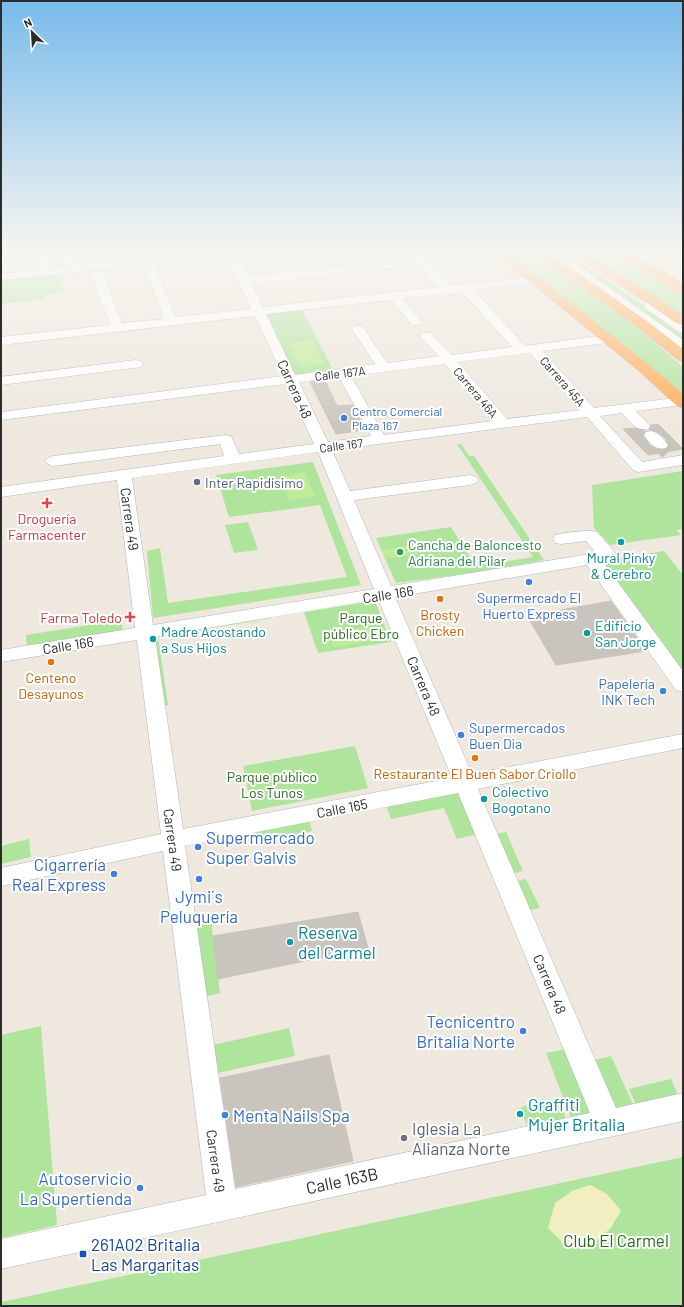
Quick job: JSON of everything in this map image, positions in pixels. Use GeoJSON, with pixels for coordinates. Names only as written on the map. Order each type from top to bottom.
{"type":"FeatureCollection","features":[{"type":"Feature","properties":{"kind":"highway"},"geometry":{"type":"LineString","coordinates":[[574,313],[682,402]]}},
{"type":"Feature","properties":{"kind":"highway"},"geometry":{"type":"LineString","coordinates":[[626,313],[683,358]]}},
{"type":"Feature","properties":{"kind":"highway"},"geometry":{"type":"LineString","coordinates":[[671,313],[683,321]]}},
{"type":"Feature","properties":{"kind":"street"},"geometry":{"type":"LineString","coordinates":[[111,313],[117,328]]}},
{"type":"Feature","properties":{"kind":"street"},"geometry":{"type":"LineString","coordinates":[[168,313],[171,322]]}},
{"type":"Feature","properties":{"kind":"street"},"geometry":{"type":"LineString","coordinates":[[1,341],[250,313]]}},
{"type":"Feature","properties":{"kind":"street","name":"Carrera 48"},"geometry":{"type":"LineString","coordinates":[[259,313],[323,447],[608,1123]]}},
{"type":"Feature","properties":{"kind":"street"},"geometry":{"type":"LineString","coordinates":[[408,313],[416,322]]}},
{"type":"Feature","properties":{"kind":"street","name":"Carrera 45A"},"geometry":{"type":"LineString","coordinates":[[491,313],[591,413],[638,467],[664,446]]}},
{"type":"Feature","properties":{"kind":"street"},"geometry":{"type":"LineString","coordinates":[[638,313],[683,346]]}},
{"type":"Feature","properties":{"kind":"street"},"geometry":{"type":"LineString","coordinates":[[659,313],[683,329]]}},
{"type":"Feature","properties":{"kind":"street"},"geometry":{"type":"LineString","coordinates":[[358,329],[384,368]]}},
{"type":"Feature","properties":{"kind":"street","name":"Carrera 46A"},"geometry":{"type":"LineString","coordinates":[[426,336],[449,359],[503,424]]}},
{"type":"Feature","properties":{"kind":"street","name":"Calle 167A"},"geometry":{"type":"LineString","coordinates":[[1,416],[229,382],[291,380],[607,339]]}},
{"type":"Feature","properties":{"kind":"street"},"geometry":{"type":"LineString","coordinates":[[1,381],[136,364]]}},
{"type":"Feature","properties":{"kind":"street"},"geometry":{"type":"LineString","coordinates":[[342,373],[380,440]]}},
{"type":"Feature","properties":{"kind":"street","name":"Calle 167"},"geometry":{"type":"LineString","coordinates":[[1,492],[323,447],[682,402]]}},
{"type":"Feature","properties":{"kind":"street"},"geometry":{"type":"LineString","coordinates":[[625,408],[664,446]]}},
{"type":"Feature","properties":{"kind":"street"},"geometry":{"type":"LineString","coordinates":[[52,461],[226,439],[233,460]]}},
{"type":"Feature","properties":{"kind":"street","name":"Carrera 49"},"geometry":{"type":"LineString","coordinates":[[124,475],[222,1206]]}},
{"type":"Feature","properties":{"kind":"street"},"geometry":{"type":"LineString","coordinates":[[344,497],[470,480]]}},
{"type":"Feature","properties":{"kind":"street"},"geometry":{"type":"LineString","coordinates":[[561,539],[590,536],[600,558],[683,685]]}},
{"type":"Feature","properties":{"kind":"street","name":"Calle 166"},"geometry":{"type":"LineString","coordinates":[[1,656],[600,558]]}},
{"type":"Feature","properties":{"kind":"street","name":"Calle 165"},"geometry":{"type":"LineString","coordinates":[[1,877],[173,840],[683,741]]}},
{"type":"Feature","properties":{"kind":"street","name":"Calle 163B"},"geometry":{"type":"LineString","coordinates":[[1,1254],[683,1107]]}},
{"type":"Feature","properties":{"kind":"green space"},"geometry":{"type":"Polygon","coordinates":[[[304,313],[333,370],[293,375],[267,314],[304,313]]]}},
{"type":"Feature","properties":{"kind":"green space"},"geometry":{"type":"Polygon","coordinates":[[[579,313],[617,313],[651,339],[683,367],[683,397],[579,313]]]}},
{"type":"Feature","properties":{"kind":"green space"},"geometry":{"type":"Polygon","coordinates":[[[641,313],[655,313],[665,320],[683,334],[683,343],[641,313]]]}},
{"type":"Feature","properties":{"kind":"green space"},"geometry":{"type":"Polygon","coordinates":[[[313,340],[324,363],[300,366],[289,343],[313,340]]]}},
{"type":"Feature","properties":{"kind":"green space"},"geometry":{"type":"Polygon","coordinates":[[[457,444],[461,444],[469,456],[474,456],[544,560],[478,572],[396,583],[376,538],[451,527],[475,566],[533,557],[457,444]]]}},
{"type":"Feature","properties":{"kind":"green space"},"geometry":{"type":"Polygon","coordinates":[[[313,462],[361,585],[153,618],[147,551],[160,548],[168,603],[347,577],[320,505],[229,517],[216,475],[313,462]]]}},
{"type":"Feature","properties":{"kind":"green space"},"geometry":{"type":"Polygon","coordinates":[[[683,471],[683,529],[676,530],[681,535],[610,545],[594,528],[592,485],[683,471]]]}},
{"type":"Feature","properties":{"kind":"green space"},"geometry":{"type":"Polygon","coordinates":[[[305,472],[315,496],[289,500],[281,476],[305,472]]]}},
{"type":"Feature","properties":{"kind":"green space"},"geometry":{"type":"Polygon","coordinates":[[[248,522],[258,550],[234,553],[225,525],[248,522]]]}},
{"type":"Feature","properties":{"kind":"green space","name":"Cancha de Baloncesto Adriana del Pilar"},"geometry":{"type":"Polygon","coordinates":[[[413,545],[418,554],[385,559],[382,550],[413,545]]]}},
{"type":"Feature","properties":{"kind":"green space"},"geometry":{"type":"Polygon","coordinates":[[[664,551],[683,575],[683,680],[597,562],[664,551]]]}},
{"type":"Feature","properties":{"kind":"green space","name":"Parque público Ebro"},"geometry":{"type":"Polygon","coordinates":[[[375,601],[391,642],[318,653],[304,612],[375,601]]]}},
{"type":"Feature","properties":{"kind":"green space"},"geometry":{"type":"Polygon","coordinates":[[[270,615],[272,618],[158,637],[168,705],[162,706],[149,635],[270,615]]]}},
{"type":"Feature","properties":{"kind":"green space"},"geometry":{"type":"Polygon","coordinates":[[[121,620],[123,631],[27,646],[26,635],[121,620]]]}},
{"type":"Feature","properties":{"kind":"green space"},"geometry":{"type":"Polygon","coordinates":[[[370,627],[375,640],[333,647],[328,633],[370,627]]]}},
{"type":"Feature","properties":{"kind":"green space","name":"Parque público Los Tunos"},"geometry":{"type":"Polygon","coordinates":[[[355,746],[368,788],[252,811],[243,766],[355,746]]]}},
{"type":"Feature","properties":{"kind":"green space"},"geometry":{"type":"Polygon","coordinates":[[[457,788],[478,834],[457,839],[444,808],[391,819],[385,802],[457,788]]]}},
{"type":"Feature","properties":{"kind":"green space"},"geometry":{"type":"Polygon","coordinates":[[[309,819],[312,831],[258,843],[255,830],[309,819]]]}},
{"type":"Feature","properties":{"kind":"green space"},"geometry":{"type":"Polygon","coordinates":[[[506,832],[523,871],[508,875],[491,835],[506,832]]]}},
{"type":"Feature","properties":{"kind":"green space"},"geometry":{"type":"Polygon","coordinates":[[[29,839],[31,857],[1,864],[1,846],[29,839]]]}},
{"type":"Feature","properties":{"kind":"green space"},"geometry":{"type":"Polygon","coordinates":[[[526,879],[540,908],[525,911],[512,882],[526,879]]]}},
{"type":"Feature","properties":{"kind":"green space"},"geometry":{"type":"Polygon","coordinates":[[[211,921],[220,993],[200,998],[191,926],[211,921]]]}},
{"type":"Feature","properties":{"kind":"green space"},"geometry":{"type":"Polygon","coordinates":[[[41,1026],[57,1225],[1,1238],[1,1035],[41,1026]]]}},
{"type":"Feature","properties":{"kind":"green space"},"geometry":{"type":"Polygon","coordinates":[[[289,1028],[295,1056],[218,1073],[213,1045],[289,1028]]]}},
{"type":"Feature","properties":{"kind":"green space"},"geometry":{"type":"Polygon","coordinates":[[[571,1048],[598,1112],[571,1118],[546,1053],[571,1048]]]}},
{"type":"Feature","properties":{"kind":"green space"},"geometry":{"type":"Polygon","coordinates":[[[611,1056],[633,1104],[608,1110],[587,1062],[611,1056]]]}},
{"type":"Feature","properties":{"kind":"green space"},"geometry":{"type":"Polygon","coordinates":[[[671,1079],[678,1095],[636,1104],[629,1089],[671,1079]]]}},
{"type":"Feature","properties":{"kind":"green space"},"geometry":{"type":"Polygon","coordinates":[[[559,1099],[566,1119],[527,1126],[521,1107],[559,1099]]]}},
{"type":"Feature","properties":{"kind":"green space","name":"Club El Carmel"},"geometry":{"type":"Polygon","coordinates":[[[683,1157],[683,1306],[1,1306],[1,1302],[683,1157]]]}},
{"type":"Feature","properties":{"kind":"sand"},"geometry":{"type":"Polygon","coordinates":[[[590,1185],[607,1194],[621,1211],[610,1229],[590,1246],[565,1245],[548,1228],[555,1203],[572,1191],[590,1185]]]}},
{"type":"Feature","properties":{"kind":"building","name":"Centro Comercial Plaza 167"},"geometry":{"type":"Polygon","coordinates":[[[325,380],[337,406],[353,405],[365,430],[336,434],[310,382],[325,380]]]}},
{"type":"Feature","properties":{"kind":"building"},"geometry":{"type":"Polygon","coordinates":[[[658,424],[683,449],[648,455],[623,429],[635,428],[645,431],[643,436],[650,445],[659,450],[666,449],[670,445],[666,439],[657,432],[649,430],[651,425],[658,424]]]}},
{"type":"Feature","properties":{"kind":"building","name":"Edificio San Jorge"},"geometry":{"type":"Polygon","coordinates":[[[611,601],[646,651],[556,665],[527,616],[611,601]]]}},
{"type":"Feature","properties":{"kind":"building","name":"Reserva del Carmel"},"geometry":{"type":"Polygon","coordinates":[[[358,912],[368,948],[218,979],[213,936],[358,912]]]}},
{"type":"Feature","properties":{"kind":"building"},"geometry":{"type":"Polygon","coordinates":[[[329,1055],[353,1161],[236,1187],[220,1078],[329,1055]]]}},
{"type":"Feature","properties":{"kind":"tunnel"},"geometry":{"type":"LineString","coordinates":[[661,445],[668,452]]}},
{"type":"Feature","properties":{"kind":"place","name":"Centro Comercial Plaza 167"},"geometry":{"type":"Point","coordinates":[344,418]}},
{"type":"Feature","properties":{"kind":"place","name":"Inter Rapidísimo"},"geometry":{"type":"Point","coordinates":[197,482]}},
{"type":"Feature","properties":{"kind":"place","name":"Droguería Farmacenter"},"geometry":{"type":"Point","coordinates":[47,503]}},
{"type":"Feature","properties":{"kind":"place","name":"Mural Pinky & Cerebro"},"geometry":{"type":"Point","coordinates":[621,542]}},
{"type":"Feature","properties":{"kind":"place","name":"Cancha de Baloncesto Adriana del Pilar"},"geometry":{"type":"Point","coordinates":[400,552]}},
{"type":"Feature","properties":{"kind":"place","name":"Supermercado El Huerto Express"},"geometry":{"type":"Point","coordinates":[529,582]}},
{"type":"Feature","properties":{"kind":"place","name":"Brosty Chicken"},"geometry":{"type":"Point","coordinates":[440,599]}},
{"type":"Feature","properties":{"kind":"place","name":"Farma Toledo"},"geometry":{"type":"Point","coordinates":[130,617]}},
{"type":"Feature","properties":{"kind":"place","name":"Edificio San Jorge"},"geometry":{"type":"Point","coordinates":[587,633]}},
{"type":"Feature","properties":{"kind":"place","name":"Madre Acostando a Sus Hijos"},"geometry":{"type":"Point","coordinates":[153,639]}},
{"type":"Feature","properties":{"kind":"place","name":"Centeno Desayunos"},"geometry":{"type":"Point","coordinates":[51,662]}},
{"type":"Feature","properties":{"kind":"place","name":"Papelería INK Tech"},"geometry":{"type":"Point","coordinates":[663,691]}},
{"type":"Feature","properties":{"kind":"place","name":"Supermercados Buen Dia"},"geometry":{"type":"Point","coordinates":[461,735]}},
{"type":"Feature","properties":{"kind":"place","name":"Restaurante El Buen Sabor Criollo"},"geometry":{"type":"Point","coordinates":[475,758]}},
{"type":"Feature","properties":{"kind":"place","name":"Colectivo Bogotano"},"geometry":{"type":"Point","coordinates":[484,799]}},
{"type":"Feature","properties":{"kind":"place","name":"Supermercado Super Galvis"},"geometry":{"type":"Point","coordinates":[198,847]}},
{"type":"Feature","properties":{"kind":"place","name":"Cigarrería Real Express"},"geometry":{"type":"Point","coordinates":[114,874]}},
{"type":"Feature","properties":{"kind":"place","name":"Jymi´s Peluquería"},"geometry":{"type":"Point","coordinates":[199,879]}},
{"type":"Feature","properties":{"kind":"place","name":"Reserva del Carmel"},"geometry":{"type":"Point","coordinates":[290,942]}},
{"type":"Feature","properties":{"kind":"place","name":"Tecnicentro Britalia Norte"},"geometry":{"type":"Point","coordinates":[523,1031]}},
{"type":"Feature","properties":{"kind":"place","name":"Graffiti Mujer Britalia"},"geometry":{"type":"Point","coordinates":[520,1114]}},
{"type":"Feature","properties":{"kind":"place","name":"Menta Nails Spa"},"geometry":{"type":"Point","coordinates":[225,1115]}},
{"type":"Feature","properties":{"kind":"place","name":"Iglesia La Alianza Norte"},"geometry":{"type":"Point","coordinates":[404,1138]}},
{"type":"Feature","properties":{"kind":"place","name":"Autoservicio La Supertienda"},"geometry":{"type":"Point","coordinates":[140,1188]}},
{"type":"Feature","properties":{"kind":"place","name":"261A02 Britalia Las Margaritas"},"geometry":{"type":"Point","coordinates":[83,1254]}}]}
